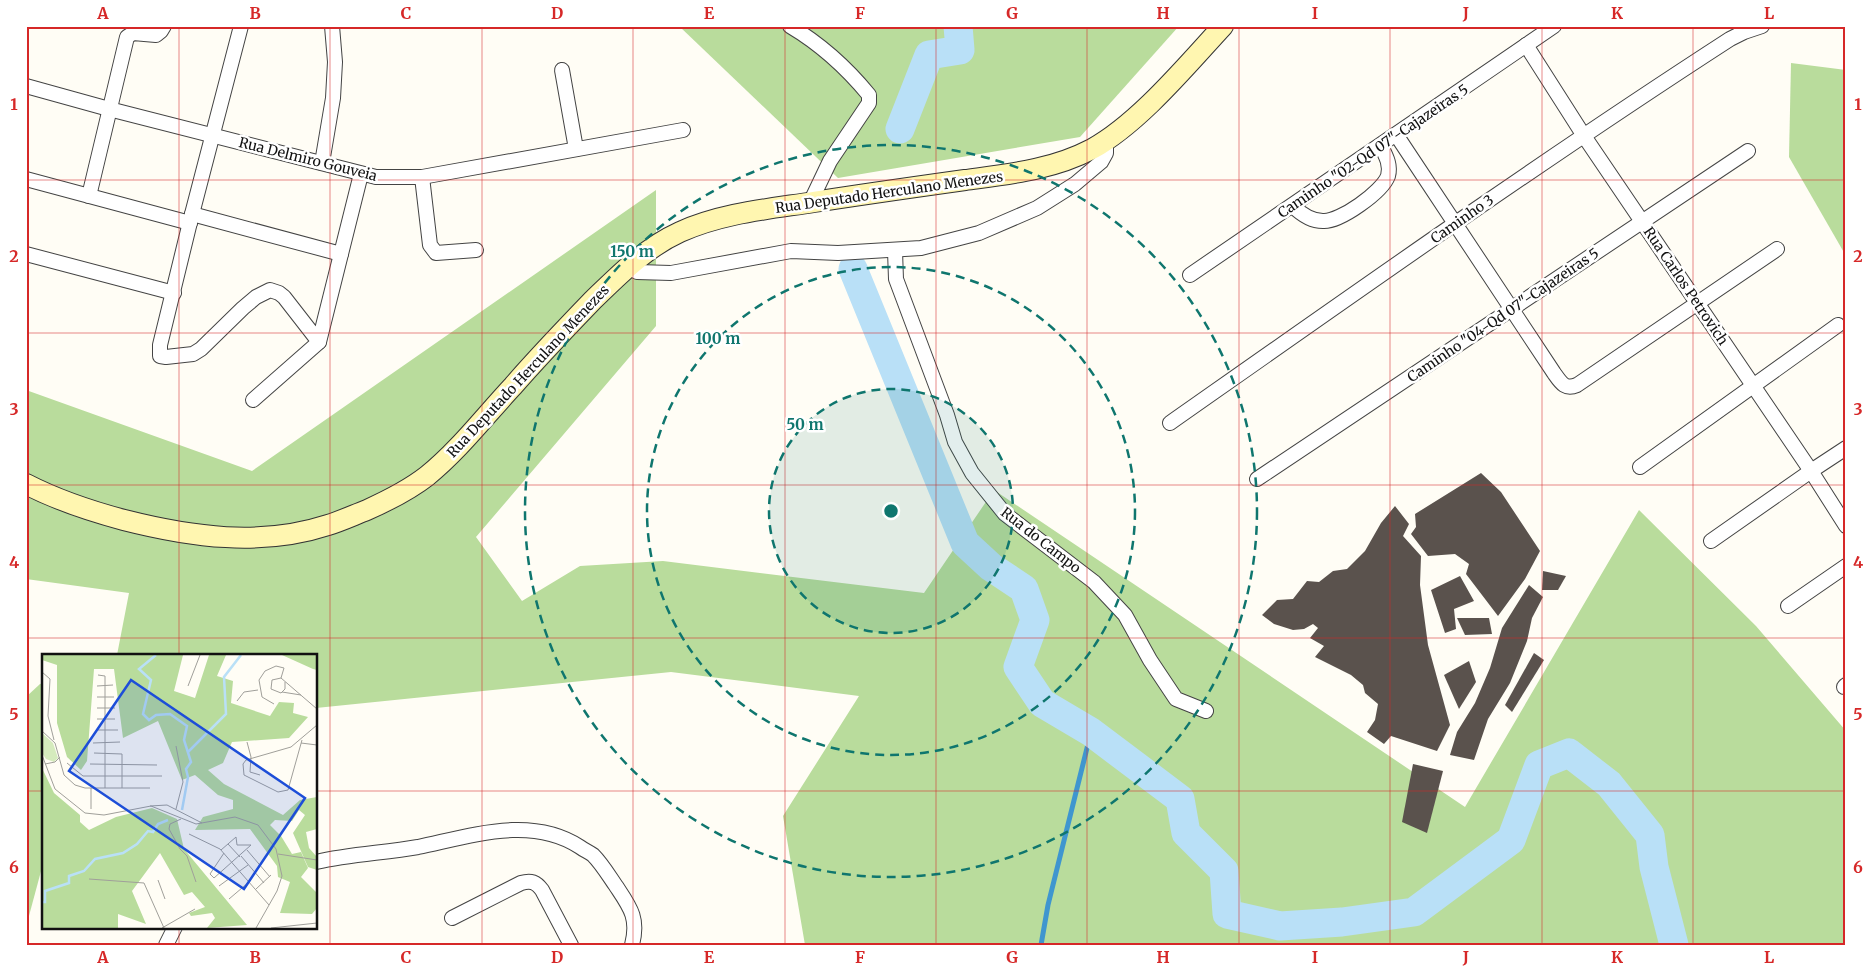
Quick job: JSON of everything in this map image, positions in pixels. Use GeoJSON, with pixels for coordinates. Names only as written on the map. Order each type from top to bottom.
{"type":"FeatureCollection","features":[{"type":"Feature","properties":{"kind":"main road","name":"Rua Deputado Herculano Menezes"},"geometry":{"type":"LineString","coordinates":[[26,484],[74,506],[180,533],[241,538],[268,537],[328,526],[385,502],[425,478],[458,446],[541,352],[627,266],[647,250],[676,234],[716,219],[810,202],[1025,172],[1056,165],[1081,154],[1129,122],[1223,26]]}},
{"type":"Feature","properties":{"kind":"street"},"geometry":{"type":"LineString","coordinates":[[89,196],[127,37],[133,33],[156,35],[164,26]]}},
{"type":"Feature","properties":{"kind":"street"},"geometry":{"type":"LineString","coordinates":[[241,26],[191,218],[159,351],[161,356],[166,357],[193,354],[201,349],[243,308],[264,292],[270,290],[284,297],[319,342]]}},
{"type":"Feature","properties":{"kind":"street"},"geometry":{"type":"LineString","coordinates":[[322,163],[333,98],[335,62],[332,26]]}},
{"type":"Feature","properties":{"kind":"street"},"geometry":{"type":"LineString","coordinates":[[790,26],[822,47],[848,70],[869,95],[869,103],[830,161],[810,202]]}},
{"type":"Feature","properties":{"kind":"street","name":"Caminho \"02-Qd 07\"-Cajazeiras 5"},"geometry":{"type":"LineString","coordinates":[[1190,275],[1397,136],[1554,26]]}},
{"type":"Feature","properties":{"kind":"street","name":"Caminho 3"},"geometry":{"type":"LineString","coordinates":[[1170,423],[1455,223],[1584,136],[1730,39],[1762,26]]}},
{"type":"Feature","properties":{"kind":"street","name":"Rua Carlos Petrovich"},"geometry":{"type":"LineString","coordinates":[[1526,46],[1584,136],[1811,470],[1846,526]]}},
{"type":"Feature","properties":{"kind":"street"},"geometry":{"type":"LineString","coordinates":[[562,70],[576,149]]}},
{"type":"Feature","properties":{"kind":"street","name":"Rua Delmiro Gouveia"},"geometry":{"type":"LineString","coordinates":[[26,86],[376,177],[422,177],[683,130]]}},
{"type":"Feature","properties":{"kind":"street"},"geometry":{"type":"LineString","coordinates":[[1397,136],[1565,387],[1577,386],[1777,250]]}},
{"type":"Feature","properties":{"kind":"street"},"geometry":{"type":"LineString","coordinates":[[627,266],[637,272],[671,273],[792,251],[838,253],[895,251],[921,248],[979,234],[1037,208],[1075,184],[1102,162],[1106,153],[1106,139]]}},
{"type":"Feature","properties":{"kind":"street"},"geometry":{"type":"LineString","coordinates":[[1293,206],[1314,221],[1333,220],[1342,216],[1377,192],[1384,183],[1389,165],[1381,146]]}},
{"type":"Feature","properties":{"kind":"street","name":"Caminho \"04-Qd 07\"-Cajazeiras 5"},"geometry":{"type":"LineString","coordinates":[[1257,479],[1748,151]]}},
{"type":"Feature","properties":{"kind":"street"},"geometry":{"type":"LineString","coordinates":[[254,400],[319,342],[361,174]]}},
{"type":"Feature","properties":{"kind":"street"},"geometry":{"type":"LineString","coordinates":[[422,177],[430,240],[434,251],[436,253],[476,250]]}},
{"type":"Feature","properties":{"kind":"street"},"geometry":{"type":"LineString","coordinates":[[26,179],[89,196],[341,254]]}},
{"type":"Feature","properties":{"kind":"street","name":"Rua do Campo"},"geometry":{"type":"LineString","coordinates":[[895,251],[896,279],[944,407],[955,442],[980,485],[1005,514],[1094,582],[1125,615],[1150,660],[1176,699],[1206,711]]}},
{"type":"Feature","properties":{"kind":"street"},"geometry":{"type":"LineString","coordinates":[[26,254],[174,293]]}},
{"type":"Feature","properties":{"kind":"street"},"geometry":{"type":"LineString","coordinates":[[1640,467],[1838,325]]}},
{"type":"Feature","properties":{"kind":"street"},"geometry":{"type":"LineString","coordinates":[[1711,541],[1811,470],[1846,448]]}},
{"type":"Feature","properties":{"kind":"street"},"geometry":{"type":"LineString","coordinates":[[1788,606],[1846,566]]}},
{"type":"Feature","properties":{"kind":"street"},"geometry":{"type":"LineString","coordinates":[[318,862],[416,847],[494,831],[511,830],[553,834],[567,839],[593,855],[610,877],[633,912],[635,929],[632,945]]}},
{"type":"Feature","properties":{"kind":"street"},"geometry":{"type":"LineString","coordinates":[[452,918],[521,883],[533,882],[542,890],[571,945]]}},
{"type":"Feature","properties":{"kind":"street"},"geometry":{"type":"LineString","coordinates":[[166,945],[174,928]]}},
{"type":"Feature","properties":{"kind":"green space"},"geometry":{"type":"Polygon","coordinates":[[[679,26],[1179,26],[1080,137],[838,178],[679,26]]]}},
{"type":"Feature","properties":{"kind":"green space"},"geometry":{"type":"Polygon","coordinates":[[[1791,63],[1846,70],[1846,256],[1789,157],[1791,63]]]}},
{"type":"Feature","properties":{"kind":"green space"},"geometry":{"type":"Polygon","coordinates":[[[656,190],[656,326],[476,537],[522,601],[580,566],[663,561],[924,593],[994,490],[1465,807],[1639,510],[1756,626],[1846,731],[1846,945],[805,945],[783,816],[859,696],[671,672],[318,708],[318,654],[117,654],[129,593],[26,579],[26,390],[252,471],[656,190]]]}},
{"type":"Feature","properties":{"kind":"green space"},"geometry":{"type":"Polygon","coordinates":[[[42,684],[42,867],[26,927],[26,697],[42,684]]]}},
{"type":"Feature","properties":{"kind":"building"},"geometry":{"type":"Polygon","coordinates":[[[1481,473],[1501,492],[1540,551],[1525,579],[1498,616],[1466,574],[1469,564],[1455,554],[1428,556],[1411,534],[1416,527],[1415,514],[1481,473]]]}},
{"type":"Feature","properties":{"kind":"building"},"geometry":{"type":"Polygon","coordinates":[[[1395,506],[1409,524],[1403,536],[1421,556],[1420,585],[1428,645],[1450,725],[1437,751],[1391,736],[1384,744],[1367,732],[1375,720],[1378,704],[1365,693],[1363,685],[1351,675],[1315,657],[1324,646],[1310,638],[1318,628],[1313,624],[1304,629],[1293,630],[1274,624],[1262,615],[1277,600],[1293,599],[1307,581],[1319,582],[1333,571],[1347,569],[1365,551],[1381,523],[1395,506]]]}},
{"type":"Feature","properties":{"kind":"building"},"geometry":{"type":"Polygon","coordinates":[[[1543,571],[1566,576],[1558,590],[1542,590],[1543,571]]]}},
{"type":"Feature","properties":{"kind":"building"},"geometry":{"type":"Polygon","coordinates":[[[1460,576],[1474,601],[1454,609],[1456,629],[1445,633],[1431,590],[1460,576]]]}},
{"type":"Feature","properties":{"kind":"building"},"geometry":{"type":"Polygon","coordinates":[[[1529,585],[1543,597],[1532,618],[1527,641],[1510,683],[1488,719],[1474,760],[1450,755],[1457,732],[1475,703],[1490,668],[1502,628],[1529,585]]]}},
{"type":"Feature","properties":{"kind":"building"},"geometry":{"type":"Polygon","coordinates":[[[1457,618],[1489,618],[1492,634],[1465,635],[1457,618]]]}},
{"type":"Feature","properties":{"kind":"building"},"geometry":{"type":"Polygon","coordinates":[[[1534,653],[1544,660],[1512,712],[1505,705],[1534,653]]]}},
{"type":"Feature","properties":{"kind":"building"},"geometry":{"type":"Polygon","coordinates":[[[1469,661],[1476,682],[1459,709],[1444,675],[1469,661]]]}},
{"type":"Feature","properties":{"kind":"building"},"geometry":{"type":"Polygon","coordinates":[[[1413,764],[1443,771],[1427,833],[1402,822],[1413,764]]]}},
{"type":"Feature","properties":{"kind":"waterway"},"geometry":{"type":"LineString","coordinates":[[900,129],[929,55],[960,50],[958,26]]}},
{"type":"Feature","properties":{"kind":"waterway"},"geometry":{"type":"LineString","coordinates":[[853,269],[965,543],[991,567],[1024,589],[1035,620],[1018,667],[1042,703],[1091,732],[1180,799],[1186,833],[1224,871],[1227,914],[1280,926],[1342,922],[1414,912],[1511,840],[1539,765],[1569,753],[1609,784],[1650,835],[1654,867],[1674,945]]}},
{"type":"Feature","properties":{"kind":"waterway"},"geometry":{"type":"LineString","coordinates":[[1041,945],[1048,905],[1091,732]]}}]}
